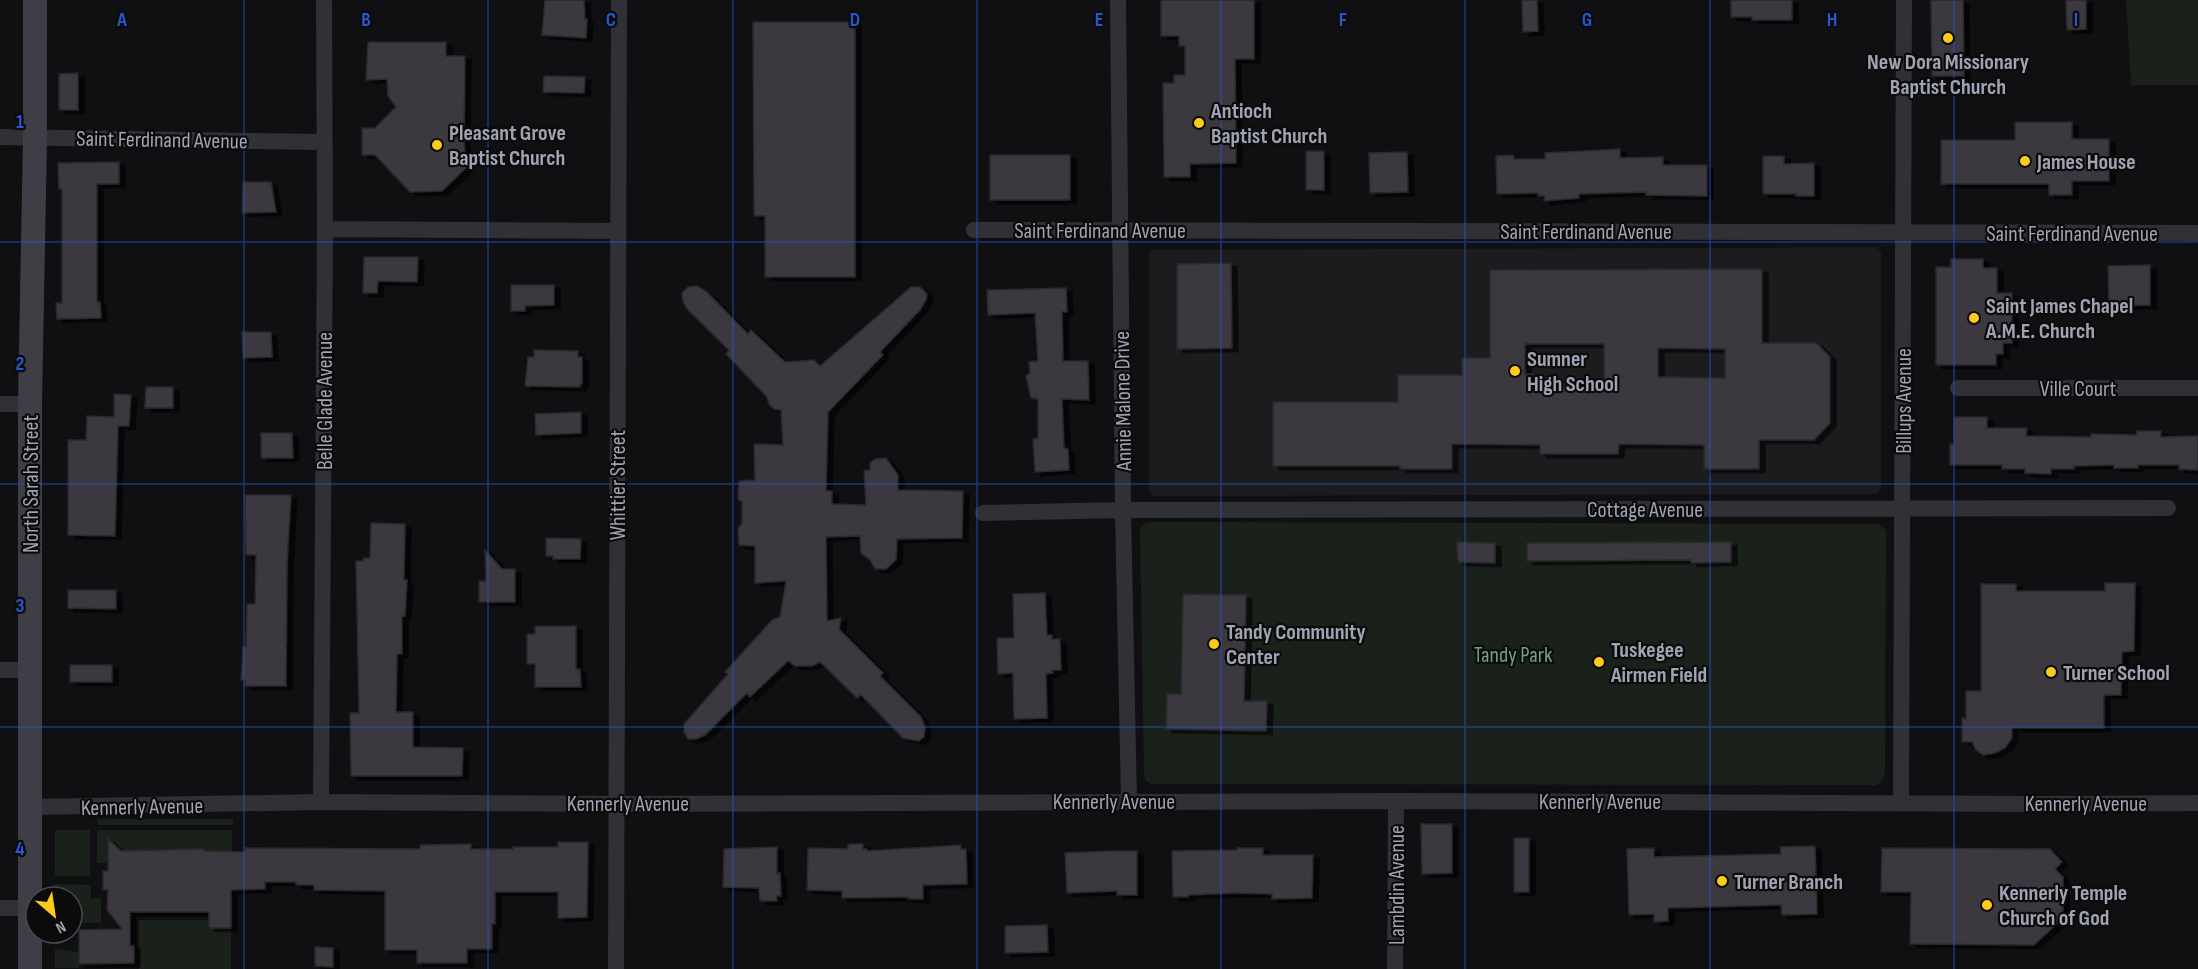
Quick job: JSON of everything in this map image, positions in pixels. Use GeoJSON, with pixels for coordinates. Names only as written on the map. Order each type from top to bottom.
{"type":"FeatureCollection","features":[{"type":"Feature","properties":{"kind":"street","name":"North Sarah Street"},"geometry":{"type":"LineString","coordinates":[[29,885],[30,404],[35,0]]}},
{"type":"Feature","properties":{"kind":"street","name":"Belle Glade Avenue"},"geometry":{"type":"LineString","coordinates":[[321,802],[325,230],[324,0]]}},
{"type":"Feature","properties":{"kind":"street","name":"Whittier Street"},"geometry":{"type":"LineString","coordinates":[[616,969],[619,0]]}},
{"type":"Feature","properties":{"kind":"street","name":"Annie Malone Drive"},"geometry":{"type":"LineString","coordinates":[[1118,0],[1123,510],[1130,801]]}},
{"type":"Feature","properties":{"kind":"street","name":"Billups Avenue"},"geometry":{"type":"LineString","coordinates":[[1901,802],[1904,0]]}},
{"type":"Feature","properties":{"kind":"street","name":"Saint Ferdinand Avenue"},"geometry":{"type":"LineString","coordinates":[[0,137],[323,141]]}},
{"type":"Feature","properties":{"kind":"street"},"geometry":{"type":"LineString","coordinates":[[325,230],[617,231]]}},
{"type":"Feature","properties":{"kind":"street","name":"Saint Ferdinand Avenue"},"geometry":{"type":"LineString","coordinates":[[974,230],[2198,233]]}},
{"type":"Feature","properties":{"kind":"street","name":"Ville Court"},"geometry":{"type":"LineString","coordinates":[[1958,388],[2198,388]]}},
{"type":"Feature","properties":{"kind":"street"},"geometry":{"type":"LineString","coordinates":[[0,404],[30,404]]}},
{"type":"Feature","properties":{"kind":"street","name":"Cottage Avenue"},"geometry":{"type":"LineString","coordinates":[[983,513],[1123,510],[2168,508]]}},
{"type":"Feature","properties":{"kind":"street"},"geometry":{"type":"LineString","coordinates":[[0,670],[30,670]]}},
{"type":"Feature","properties":{"kind":"street","name":"Kennerly Avenue"},"geometry":{"type":"LineString","coordinates":[[30,807],[321,802],[618,804],[1130,801],[2198,803]]}},
{"type":"Feature","properties":{"kind":"street","name":"Lambdin Avenue"},"geometry":{"type":"LineString","coordinates":[[1395,969],[1396,801]]}},
{"type":"Feature","properties":{"kind":"street"},"geometry":{"type":"LineString","coordinates":[[0,908],[24,908]]}},
{"type":"Feature","properties":{"kind":"street","name":"North Sarah Street"},"geometry":{"type":"LineString","coordinates":[[30,945],[30,969]]}},
{"type":"Feature","properties":{"kind":"shaded area","name":"Sumner High School"},"geometry":{"type":"Polygon","coordinates":[[[1877,247],[1881,252],[1881,489],[1876,494],[1154,496],[1149,492],[1149,253],[1152,250],[1877,247]]]}},
{"type":"Feature","properties":{"kind":"green space"},"geometry":{"type":"Polygon","coordinates":[[[2126,0],[2198,0],[2198,85],[2131,85],[2126,0]]]}},
{"type":"Feature","properties":{"kind":"green space","name":"Tandy Park"},"geometry":{"type":"Polygon","coordinates":[[[1146,523],[1878,524],[1886,530],[1884,777],[1875,785],[1152,784],[1145,780],[1144,773],[1140,531],[1141,526],[1146,523]]]}},
{"type":"Feature","properties":{"kind":"green space"},"geometry":{"type":"Polygon","coordinates":[[[97,819],[233,819],[233,825],[98,825],[97,819]]]}},
{"type":"Feature","properties":{"kind":"green space"},"geometry":{"type":"Polygon","coordinates":[[[55,830],[90,830],[90,876],[55,876],[55,830]]]}},
{"type":"Feature","properties":{"kind":"green space"},"geometry":{"type":"Polygon","coordinates":[[[97,830],[232,830],[232,852],[203,849],[121,851],[118,848],[112,848],[112,863],[97,863],[97,830]]]}},
{"type":"Feature","properties":{"kind":"green space"},"geometry":{"type":"Polygon","coordinates":[[[54,884],[91,885],[91,899],[101,898],[101,923],[84,923],[84,885],[54,884]]]}},
{"type":"Feature","properties":{"kind":"green space"},"geometry":{"type":"Polygon","coordinates":[[[139,920],[209,920],[209,928],[231,928],[231,969],[139,969],[139,920]]]}},
{"type":"Feature","properties":{"kind":"green space"},"geometry":{"type":"Polygon","coordinates":[[[55,949],[79,952],[79,968],[55,968],[55,949]]]}},
{"type":"Feature","properties":{"kind":"building"},"geometry":{"type":"Polygon","coordinates":[[[545,0],[584,0],[585,19],[587,19],[586,38],[542,35],[545,0]]]}},
{"type":"Feature","properties":{"kind":"building","name":"Antioch Baptist Church"},"geometry":{"type":"Polygon","coordinates":[[[1161,0],[1254,0],[1254,59],[1235,59],[1236,163],[1190,164],[1190,177],[1164,177],[1163,83],[1174,83],[1174,75],[1185,75],[1185,46],[1179,46],[1179,36],[1161,36],[1161,0]]]}},
{"type":"Feature","properties":{"kind":"building"},"geometry":{"type":"Polygon","coordinates":[[[1522,0],[1537,0],[1538,31],[1523,32],[1522,0]]]}},
{"type":"Feature","properties":{"kind":"building"},"geometry":{"type":"Polygon","coordinates":[[[1731,0],[1792,0],[1792,20],[1752,20],[1752,17],[1731,17],[1731,0]]]}},
{"type":"Feature","properties":{"kind":"building","name":"New Dora Missionary Baptist Church"},"geometry":{"type":"Polygon","coordinates":[[[1931,0],[1963,0],[1964,76],[1932,76],[1931,0]]]}},
{"type":"Feature","properties":{"kind":"building"},"geometry":{"type":"Polygon","coordinates":[[[2066,0],[2086,0],[2086,29],[2067,30],[2066,0]]]}},
{"type":"Feature","properties":{"kind":"building"},"geometry":{"type":"Polygon","coordinates":[[[753,22],[855,22],[855,277],[765,277],[765,216],[754,216],[753,22]]]}},
{"type":"Feature","properties":{"kind":"building"},"geometry":{"type":"Polygon","coordinates":[[[368,42],[446,42],[446,56],[465,56],[466,168],[442,191],[410,192],[375,155],[362,155],[362,128],[375,128],[396,107],[388,96],[387,79],[366,80],[368,42]]]}},
{"type":"Feature","properties":{"kind":"building"},"geometry":{"type":"Polygon","coordinates":[[[78,73],[78,110],[59,110],[59,74],[78,73]]]}},
{"type":"Feature","properties":{"kind":"building"},"geometry":{"type":"Polygon","coordinates":[[[544,76],[585,77],[584,93],[543,92],[544,76]]]}},
{"type":"Feature","properties":{"kind":"building","name":"James House"},"geometry":{"type":"Polygon","coordinates":[[[2015,122],[2072,122],[2072,139],[2109,139],[2109,181],[2072,181],[2072,195],[2049,195],[2049,184],[1941,184],[1941,140],[2015,140],[2015,122]]]}},
{"type":"Feature","properties":{"kind":"building"},"geometry":{"type":"Polygon","coordinates":[[[1620,149],[1620,158],[1663,157],[1663,165],[1707,165],[1707,196],[1646,195],[1646,192],[1579,194],[1579,198],[1544,201],[1545,196],[1538,196],[1538,193],[1497,194],[1496,156],[1513,155],[1514,159],[1545,159],[1545,153],[1620,149]]]}},
{"type":"Feature","properties":{"kind":"building"},"geometry":{"type":"Polygon","coordinates":[[[1306,151],[1324,151],[1324,190],[1306,190],[1306,151]]]}},
{"type":"Feature","properties":{"kind":"building"},"geometry":{"type":"Polygon","coordinates":[[[1407,152],[1408,192],[1370,193],[1369,153],[1407,152]]]}},
{"type":"Feature","properties":{"kind":"building"},"geometry":{"type":"Polygon","coordinates":[[[990,155],[1070,155],[1070,200],[990,200],[990,155]]]}},
{"type":"Feature","properties":{"kind":"building"},"geometry":{"type":"Polygon","coordinates":[[[1763,156],[1784,156],[1784,164],[1814,163],[1814,196],[1763,194],[1763,156]]]}},
{"type":"Feature","properties":{"kind":"building"},"geometry":{"type":"Polygon","coordinates":[[[119,162],[119,184],[97,184],[97,302],[100,302],[101,318],[57,319],[56,303],[62,303],[62,189],[59,189],[58,163],[119,162]]]}},
{"type":"Feature","properties":{"kind":"building"},"geometry":{"type":"Polygon","coordinates":[[[243,182],[271,182],[276,212],[242,213],[243,182]]]}},
{"type":"Feature","properties":{"kind":"building"},"geometry":{"type":"Polygon","coordinates":[[[364,257],[418,257],[417,282],[378,281],[377,293],[363,293],[364,257]]]}},
{"type":"Feature","properties":{"kind":"building","name":"Saint James Chapel A.M.E. Church"},"geometry":{"type":"Polygon","coordinates":[[[1951,259],[1983,259],[1983,268],[1997,268],[1997,293],[2012,293],[2012,343],[2003,343],[2003,354],[1996,354],[1996,365],[1936,365],[1936,267],[1951,267],[1951,259]]]}},
{"type":"Feature","properties":{"kind":"building"},"geometry":{"type":"Polygon","coordinates":[[[1231,263],[1232,348],[1177,349],[1177,264],[1231,263]]]}},
{"type":"Feature","properties":{"kind":"building"},"geometry":{"type":"Polygon","coordinates":[[[2150,265],[2150,305],[2109,306],[2108,266],[2150,265]]]}},
{"type":"Feature","properties":{"kind":"building"},"geometry":{"type":"Polygon","coordinates":[[[1762,269],[1762,343],[1816,343],[1830,357],[1830,423],[1814,440],[1759,440],[1759,469],[1704,469],[1704,445],[1619,444],[1618,454],[1540,454],[1540,445],[1452,444],[1452,469],[1400,469],[1400,466],[1273,466],[1273,402],[1398,402],[1398,375],[1462,375],[1462,358],[1490,358],[1490,270],[1762,269]],[[1525,344],[1525,374],[1533,374],[1533,384],[1604,384],[1604,344],[1525,344]],[[1658,348],[1658,377],[1725,378],[1725,349],[1658,348]]]}},
{"type":"Feature","properties":{"kind":"building"},"geometry":{"type":"Polygon","coordinates":[[[511,285],[554,285],[554,305],[525,306],[525,311],[511,311],[511,285]]]}},
{"type":"Feature","properties":{"kind":"building"},"geometry":{"type":"Polygon","coordinates":[[[697,286],[707,292],[748,334],[751,330],[785,362],[814,360],[820,366],[911,287],[920,287],[927,294],[920,310],[880,352],[883,355],[828,412],[826,491],[832,491],[832,504],[866,505],[864,471],[870,470],[870,463],[875,459],[886,458],[898,475],[898,490],[963,491],[962,538],[897,539],[896,560],[886,569],[875,569],[870,560],[861,553],[860,536],[826,537],[827,621],[841,618],[839,629],[883,673],[880,676],[921,717],[925,727],[924,737],[919,741],[903,738],[861,695],[857,698],[820,662],[812,666],[795,666],[788,661],[750,697],[747,693],[705,735],[696,739],[688,739],[684,732],[684,724],[728,674],[725,672],[772,620],[780,617],[786,581],[755,583],[755,546],[739,545],[738,528],[742,524],[742,502],[738,499],[739,481],[755,480],[754,444],[783,445],[781,410],[774,409],[769,404],[767,397],[726,354],[729,350],[688,310],[683,302],[682,293],[688,287],[697,286]]]}},
{"type":"Feature","properties":{"kind":"building"},"geometry":{"type":"Polygon","coordinates":[[[1066,288],[1067,312],[1062,312],[1063,361],[1088,361],[1089,400],[1062,399],[1064,448],[1068,449],[1069,470],[1035,472],[1033,439],[1038,438],[1038,399],[1031,398],[1026,376],[1030,373],[1029,362],[1038,361],[1035,313],[988,315],[987,290],[1066,288]]]}},
{"type":"Feature","properties":{"kind":"building"},"geometry":{"type":"Polygon","coordinates":[[[242,332],[271,332],[272,357],[243,358],[242,332]]]}},
{"type":"Feature","properties":{"kind":"building"},"geometry":{"type":"Polygon","coordinates":[[[534,350],[578,351],[578,357],[582,357],[580,387],[525,386],[528,357],[534,357],[534,350]]]}},
{"type":"Feature","properties":{"kind":"building"},"geometry":{"type":"Polygon","coordinates":[[[146,387],[173,387],[173,408],[145,408],[146,387]]]}},
{"type":"Feature","properties":{"kind":"building"},"geometry":{"type":"Polygon","coordinates":[[[114,394],[131,395],[129,426],[118,426],[115,536],[68,535],[68,440],[86,440],[87,416],[114,417],[114,394]]]}},
{"type":"Feature","properties":{"kind":"building"},"geometry":{"type":"Polygon","coordinates":[[[581,412],[581,433],[536,435],[535,414],[581,412]]]}},
{"type":"Feature","properties":{"kind":"building"},"geometry":{"type":"Polygon","coordinates":[[[1954,417],[1987,417],[1987,428],[2027,428],[2026,436],[2091,437],[2091,434],[2136,435],[2137,431],[2161,431],[2161,437],[2198,436],[2198,470],[2179,469],[2179,465],[2138,465],[2138,468],[2114,468],[2114,465],[2074,466],[2074,469],[2051,469],[2051,474],[2025,473],[2025,469],[2002,469],[2002,465],[1950,465],[1950,444],[1954,444],[1954,417]]]}},
{"type":"Feature","properties":{"kind":"building"},"geometry":{"type":"Polygon","coordinates":[[[261,433],[292,433],[293,458],[261,458],[261,433]]]}},
{"type":"Feature","properties":{"kind":"building"},"geometry":{"type":"Polygon","coordinates":[[[245,495],[291,495],[287,564],[286,686],[245,686],[245,680],[241,680],[243,647],[246,647],[247,604],[255,604],[256,555],[246,555],[245,495]]]}},
{"type":"Feature","properties":{"kind":"building"},"geometry":{"type":"Polygon","coordinates":[[[371,523],[405,524],[404,580],[407,580],[405,616],[402,616],[402,654],[397,654],[396,712],[413,712],[413,747],[463,748],[462,776],[351,776],[350,713],[359,713],[356,561],[370,558],[371,523]]]}},
{"type":"Feature","properties":{"kind":"building"},"geometry":{"type":"Polygon","coordinates":[[[546,538],[581,539],[580,559],[553,559],[553,556],[546,556],[546,538]]]}},
{"type":"Feature","properties":{"kind":"building"},"geometry":{"type":"Polygon","coordinates":[[[1457,542],[1495,543],[1495,563],[1458,562],[1457,542]]]}},
{"type":"Feature","properties":{"kind":"building"},"geometry":{"type":"Polygon","coordinates":[[[1731,542],[1731,562],[1691,563],[1691,560],[1527,561],[1527,543],[1731,542]]]}},
{"type":"Feature","properties":{"kind":"building"},"geometry":{"type":"Polygon","coordinates":[[[485,550],[502,569],[515,569],[515,602],[479,602],[479,581],[486,581],[485,550]]]}},
{"type":"Feature","properties":{"kind":"building","name":"Turner School"},"geometry":{"type":"Polygon","coordinates":[[[2105,583],[2135,583],[2134,651],[2122,652],[2121,695],[2104,695],[2104,728],[2012,728],[2012,738],[2005,748],[1983,755],[1976,750],[1972,742],[1962,742],[1962,718],[1966,719],[1966,691],[1981,691],[1981,584],[2016,584],[2016,591],[2105,591],[2105,583]]]}},
{"type":"Feature","properties":{"kind":"building"},"geometry":{"type":"Polygon","coordinates":[[[68,590],[116,590],[116,609],[68,608],[68,590]]]}},
{"type":"Feature","properties":{"kind":"building"},"geometry":{"type":"Polygon","coordinates":[[[1045,593],[1047,635],[1052,635],[1052,639],[1060,639],[1061,670],[1052,670],[1053,673],[1046,674],[1047,718],[1014,719],[1013,673],[998,674],[997,638],[1014,638],[1013,594],[1045,593]]]}},
{"type":"Feature","properties":{"kind":"building","name":"Tandy Community Center"},"geometry":{"type":"Polygon","coordinates":[[[1183,594],[1246,595],[1244,701],[1267,701],[1266,731],[1166,729],[1167,694],[1181,694],[1183,594]]]}},
{"type":"Feature","properties":{"kind":"building"},"geometry":{"type":"Polygon","coordinates":[[[535,626],[576,626],[576,669],[580,669],[581,687],[535,687],[535,664],[527,664],[527,634],[535,634],[535,626]]]}},
{"type":"Feature","properties":{"kind":"building"},"geometry":{"type":"Polygon","coordinates":[[[70,665],[112,665],[112,682],[70,682],[70,665]]]}},
{"type":"Feature","properties":{"kind":"building"},"geometry":{"type":"Polygon","coordinates":[[[1421,824],[1452,824],[1452,873],[1422,874],[1421,824]]]}},
{"type":"Feature","properties":{"kind":"building"},"geometry":{"type":"Polygon","coordinates":[[[1514,838],[1529,838],[1529,892],[1514,892],[1514,838]]]}},
{"type":"Feature","properties":{"kind":"building"},"geometry":{"type":"Polygon","coordinates":[[[108,839],[121,851],[203,849],[205,851],[245,852],[245,848],[420,849],[420,845],[471,844],[471,849],[513,849],[513,847],[558,847],[558,842],[588,842],[587,917],[558,918],[558,892],[495,892],[492,949],[467,949],[467,963],[417,963],[417,950],[385,950],[385,891],[314,890],[314,885],[296,885],[296,882],[265,882],[265,889],[231,890],[231,928],[209,928],[209,912],[130,912],[130,946],[134,946],[134,963],[79,964],[79,945],[84,945],[84,930],[122,929],[107,910],[108,890],[103,890],[103,871],[108,871],[108,839]]]}},
{"type":"Feature","properties":{"kind":"building"},"geometry":{"type":"Polygon","coordinates":[[[848,844],[863,844],[863,849],[867,851],[961,845],[961,849],[966,849],[967,884],[923,885],[923,899],[908,899],[908,897],[842,898],[842,891],[807,890],[808,848],[848,849],[848,844]]]}},
{"type":"Feature","properties":{"kind":"building","name":"Turner Branch"},"geometry":{"type":"Polygon","coordinates":[[[1815,846],[1817,914],[1782,915],[1781,905],[1668,908],[1668,921],[1654,922],[1654,914],[1629,915],[1627,849],[1654,848],[1654,857],[1781,854],[1780,847],[1815,846]]]}},
{"type":"Feature","properties":{"kind":"building"},"geometry":{"type":"Polygon","coordinates":[[[777,847],[777,874],[780,873],[781,896],[776,896],[777,901],[760,901],[759,888],[723,887],[724,849],[777,847]]]}},
{"type":"Feature","properties":{"kind":"building"},"geometry":{"type":"Polygon","coordinates":[[[1237,848],[1263,848],[1263,855],[1313,855],[1312,898],[1272,899],[1272,894],[1237,893],[1173,897],[1172,851],[1237,850],[1237,848]]]}},
{"type":"Feature","properties":{"kind":"building","name":"Kennerly Temple Church of God"},"geometry":{"type":"Polygon","coordinates":[[[1882,848],[2050,849],[2062,862],[2055,869],[2063,877],[2063,918],[2034,945],[1910,944],[1911,892],[1881,892],[1882,848]]]}},
{"type":"Feature","properties":{"kind":"building"},"geometry":{"type":"Polygon","coordinates":[[[1137,851],[1137,895],[1117,895],[1117,891],[1067,893],[1065,853],[1137,851]]]}},
{"type":"Feature","properties":{"kind":"building"},"geometry":{"type":"Polygon","coordinates":[[[1047,925],[1048,952],[1005,953],[1005,926],[1047,925]]]}},
{"type":"Feature","properties":{"kind":"building"},"geometry":{"type":"Polygon","coordinates":[[[315,947],[333,948],[333,967],[315,966],[315,947]]]}},
{"type":"Feature","properties":{"kind":"place","name":"New Dora Missionary Baptist Church"},"geometry":{"type":"Point","coordinates":[1948,38]}},
{"type":"Feature","properties":{"kind":"place","name":"Antioch Baptist Church"},"geometry":{"type":"Point","coordinates":[1199,123]}},
{"type":"Feature","properties":{"kind":"place","name":"Pleasant Grove Baptist Church"},"geometry":{"type":"Point","coordinates":[437,145]}},
{"type":"Feature","properties":{"kind":"place","name":"James House"},"geometry":{"type":"Point","coordinates":[2025,161]}},
{"type":"Feature","properties":{"kind":"place","name":"Saint James Chapel A.M.E. Church"},"geometry":{"type":"Point","coordinates":[1974,318]}},
{"type":"Feature","properties":{"kind":"place","name":"Sumner High School"},"geometry":{"type":"Point","coordinates":[1515,371]}},
{"type":"Feature","properties":{"kind":"place","name":"Tandy Community Center"},"geometry":{"type":"Point","coordinates":[1214,644]}},
{"type":"Feature","properties":{"kind":"place","name":"Tuskegee Airmen Field"},"geometry":{"type":"Point","coordinates":[1599,662]}},
{"type":"Feature","properties":{"kind":"place","name":"Turner School"},"geometry":{"type":"Point","coordinates":[2051,672]}},
{"type":"Feature","properties":{"kind":"place","name":"Turner Branch"},"geometry":{"type":"Point","coordinates":[1722,881]}},
{"type":"Feature","properties":{"kind":"place","name":"Kennerly Temple Church of God"},"geometry":{"type":"Point","coordinates":[1987,905]}}]}
